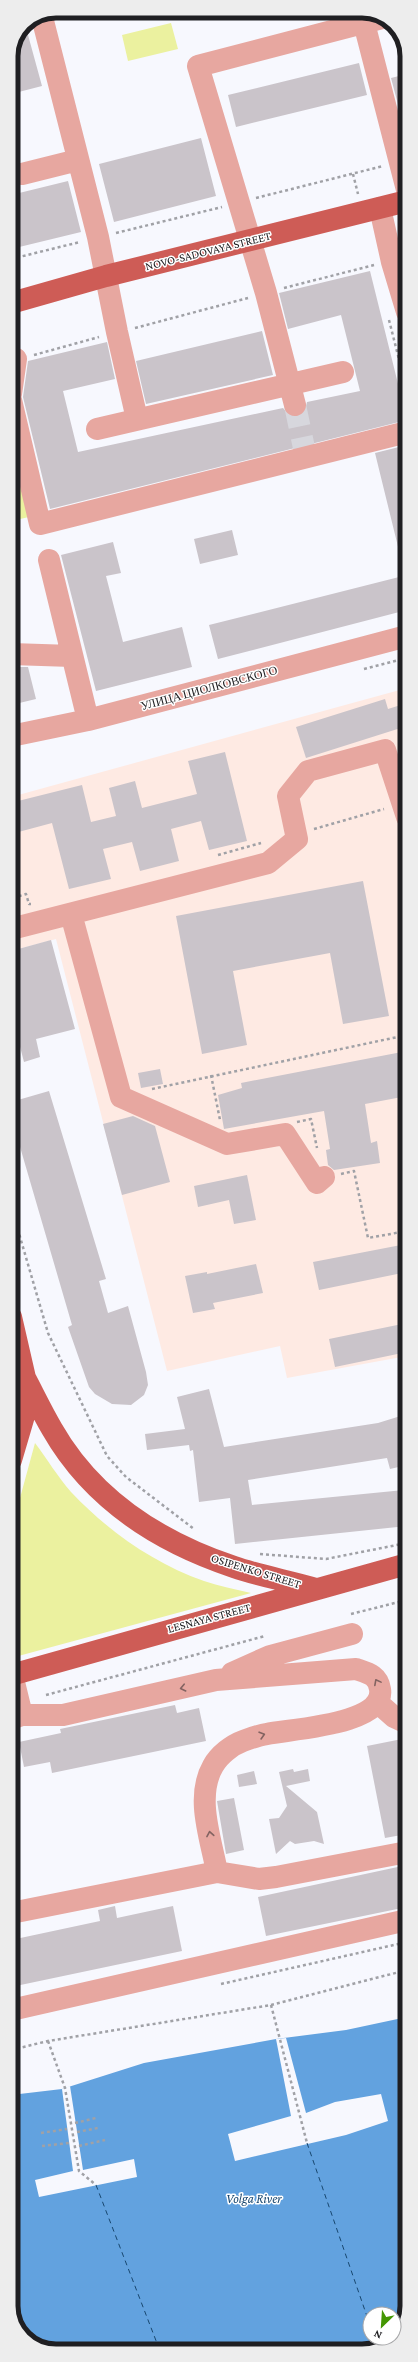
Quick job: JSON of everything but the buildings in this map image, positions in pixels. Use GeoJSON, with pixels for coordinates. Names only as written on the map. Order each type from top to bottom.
{"type":"FeatureCollection","features":[{"type":"Feature","properties":{"kind":"main road","name":"NOVO-SADOVAYA STREET"},"geometry":{"type":"LineString","coordinates":[[18,301],[106,276],[400,204]]}},
{"type":"Feature","properties":{"kind":"main road","name":"OSIPENKO STREET"},"geometry":{"type":"LineString","coordinates":[[18,1348],[25,1378],[52,1430],[72,1459],[96,1488],[134,1519],[177,1545],[234,1567],[317,1589]]}},
{"type":"Feature","properties":{"kind":"main road"},"geometry":{"type":"LineString","coordinates":[[18,1436],[26,1409],[25,1378]]}},
{"type":"Feature","properties":{"kind":"main road","name":"LESNAYA STREET"},"geometry":{"type":"LineString","coordinates":[[18,1673],[186,1624],[400,1566]]}},
{"type":"Feature","properties":{"kind":"street"},"geometry":{"type":"LineString","coordinates":[[43,21],[98,237],[117,332],[137,419]]}},
{"type":"Feature","properties":{"kind":"street"},"geometry":{"type":"LineString","coordinates":[[293,395],[266,293],[249,241],[198,66],[373,21],[400,166]]}},
{"type":"Feature","properties":{"kind":"street"},"geometry":{"type":"LineString","coordinates":[[22,174],[78,160]]}},
{"type":"Feature","properties":{"kind":"street"},"geometry":{"type":"LineString","coordinates":[[380,208],[381,266],[397,314]]}},
{"type":"Feature","properties":{"kind":"street"},"geometry":{"type":"LineString","coordinates":[[18,373],[23,358]]}},
{"type":"Feature","properties":{"kind":"street"},"geometry":{"type":"LineString","coordinates":[[97,429],[137,419],[293,395],[343,372]]}},
{"type":"Feature","properties":{"kind":"street"},"geometry":{"type":"LineString","coordinates":[[18,430],[40,524],[305,452],[400,433]]}},
{"type":"Feature","properties":{"kind":"street"},"geometry":{"type":"LineString","coordinates":[[49,560],[88,720]]}},
{"type":"Feature","properties":{"kind":"street","name":"УЛИЦА ЦИОЛКОВСКОГО"},"geometry":{"type":"LineString","coordinates":[[18,735],[88,720],[400,638]]}},
{"type":"Feature","properties":{"kind":"street"},"geometry":{"type":"LineString","coordinates":[[18,654],[72,656]]}},
{"type":"Feature","properties":{"kind":"street"},"geometry":{"type":"LineString","coordinates":[[18,927],[268,863],[297,839],[288,796],[308,771],[385,750],[400,795]]}},
{"type":"Feature","properties":{"kind":"street"},"geometry":{"type":"LineString","coordinates":[[71,914],[120,1097],[227,1144],[285,1134],[317,1183],[324,1177]]}},
{"type":"Feature","properties":{"kind":"street"},"geometry":{"type":"LineString","coordinates":[[216,1680],[270,1656],[350,1625]]}},
{"type":"Feature","properties":{"kind":"street"},"geometry":{"type":"LineString","coordinates":[[18,1711],[63,1715],[216,1680],[356,1669],[373,1675],[379,1682],[380,1692],[377,1702],[360,1716],[342,1721],[266,1734],[242,1741],[223,1754],[214,1764],[207,1777],[204,1790],[205,1807],[217,1872]]}},
{"type":"Feature","properties":{"kind":"street"},"geometry":{"type":"LineString","coordinates":[[377,1702],[400,1720]]}},
{"type":"Feature","properties":{"kind":"street"},"geometry":{"type":"LineString","coordinates":[[18,1912],[148,1884],[160,1885],[217,1872],[259,1879],[400,1853]]}},
{"type":"Feature","properties":{"kind":"street"},"geometry":{"type":"LineString","coordinates":[[18,1920],[150,1892],[160,1885]]}},
{"type":"Feature","properties":{"kind":"street"},"geometry":{"type":"LineString","coordinates":[[18,2008],[400,1922]]}},
{"type":"Feature","properties":{"kind":"path"},"geometry":{"type":"LineString","coordinates":[[18,257],[399,162]]}},
{"type":"Feature","properties":{"kind":"path"},"geometry":{"type":"LineString","coordinates":[[23,358],[266,293],[381,266]]}},
{"type":"Feature","properties":{"kind":"path"},"geometry":{"type":"LineString","coordinates":[[397,314],[400,337]]}},
{"type":"Feature","properties":{"kind":"path"},"geometry":{"type":"LineString","coordinates":[[296,834],[400,811]]}},
{"type":"Feature","properties":{"kind":"path"},"geometry":{"type":"LineString","coordinates":[[213,856],[266,842]]}},
{"type":"Feature","properties":{"kind":"path"},"geometry":{"type":"LineString","coordinates":[[18,896],[26,894],[29,904],[36,902]]}},
{"type":"Feature","properties":{"kind":"path"},"geometry":{"type":"LineString","coordinates":[[151,1090],[400,1037]]}},
{"type":"Feature","properties":{"kind":"path"},"geometry":{"type":"LineString","coordinates":[[18,1230],[48,1333],[107,1456],[126,1477],[167,1510],[200,1533]]}},
{"type":"Feature","properties":{"kind":"path"},"geometry":{"type":"LineString","coordinates":[[256,1553],[326,1559],[400,1544]]}},
{"type":"Feature","properties":{"kind":"path"},"geometry":{"type":"LineString","coordinates":[[350,1625],[400,1603]]}},
{"type":"Feature","properties":{"kind":"path"},"geometry":{"type":"LineString","coordinates":[[18,1710],[46,1695],[268,1636]]}},
{"type":"Feature","properties":{"kind":"path"},"geometry":{"type":"LineString","coordinates":[[18,2048],[48,2041],[271,2005],[400,1972]]}},
{"type":"Feature","properties":{"kind":"path"},"geometry":{"type":"LineString","coordinates":[[271,2005],[307,2143]]}},
{"type":"Feature","properties":{"kind":"path"},"geometry":{"type":"LineString","coordinates":[[48,2041],[65,2088],[79,2171],[96,2185]]}},
{"type":"Feature","properties":{"kind":"path"},"geometry":{"type":"LineString","coordinates":[[75,2123],[96,2118]]}},
{"type":"Feature","properties":{"kind":"path"},"geometry":{"type":"LineString","coordinates":[[77,2132],[98,2128]]}},
{"type":"Feature","properties":{"kind":"path"},"geometry":{"type":"LineString","coordinates":[[41,2133],[67,2129]]}},
{"type":"Feature","properties":{"kind":"path"},"geometry":{"type":"LineString","coordinates":[[79,2146],[105,2140]]}},
{"type":"Feature","properties":{"kind":"path"},"geometry":{"type":"LineString","coordinates":[[42,2146],[69,2143]]}},
{"type":"Feature","properties":{"kind":"shaded area"},"geometry":{"type":"Polygon","coordinates":[[[400,690],[400,1357],[287,1378],[280,1346],[167,1371],[56,939],[18,949],[18,795],[400,690]]]}},
{"type":"Feature","properties":{"kind":"green space"},"geometry":{"type":"Polygon","coordinates":[[[171,23],[178,49],[128,61],[122,35],[171,23]]]}},
{"type":"Feature","properties":{"kind":"green space"},"geometry":{"type":"Polygon","coordinates":[[[18,472],[29,517],[18,519],[18,472]]]}},
{"type":"Feature","properties":{"kind":"green space"},"geometry":{"type":"Polygon","coordinates":[[[35,1443],[71,1492],[116,1533],[149,1555],[185,1574],[210,1583],[251,1593],[18,1656],[18,1505],[35,1443]]]}},
{"type":"Feature","properties":{"kind":"water","name":"Volga River"},"geometry":{"type":"Polygon","coordinates":[[[400,2018],[400,2306],[362,2306],[362,2344],[54,2344],[35,2338],[29,2333],[22,2323],[18,2311],[18,2094],[62,2089],[144,2063],[276,2039],[346,2030],[400,2018]]]}},
{"type":"Feature","properties":{"kind":"pier"},"geometry":{"type":"Polygon","coordinates":[[[286,2038],[306,2113],[335,2102],[381,2094],[388,2121],[346,2135],[235,2161],[228,2134],[291,2116],[276,2039],[286,2038]]]}},
{"type":"Feature","properties":{"kind":"pier"},"geometry":{"type":"Polygon","coordinates":[[[70,2086],[83,2170],[134,2159],[137,2177],[39,2197],[35,2180],[73,2171],[62,2089],[70,2086]]]}},
{"type":"Feature","properties":{"kind":"ferry route"},"geometry":{"type":"LineString","coordinates":[[307,2143],[363,2306]]}},
{"type":"Feature","properties":{"kind":"ferry route"},"geometry":{"type":"LineString","coordinates":[[96,2185],[157,2344]]}},
{"type":"Feature","properties":{"kind":"tunnel"},"geometry":{"type":"LineString","coordinates":[[295,405],[304,448]]}}]}
